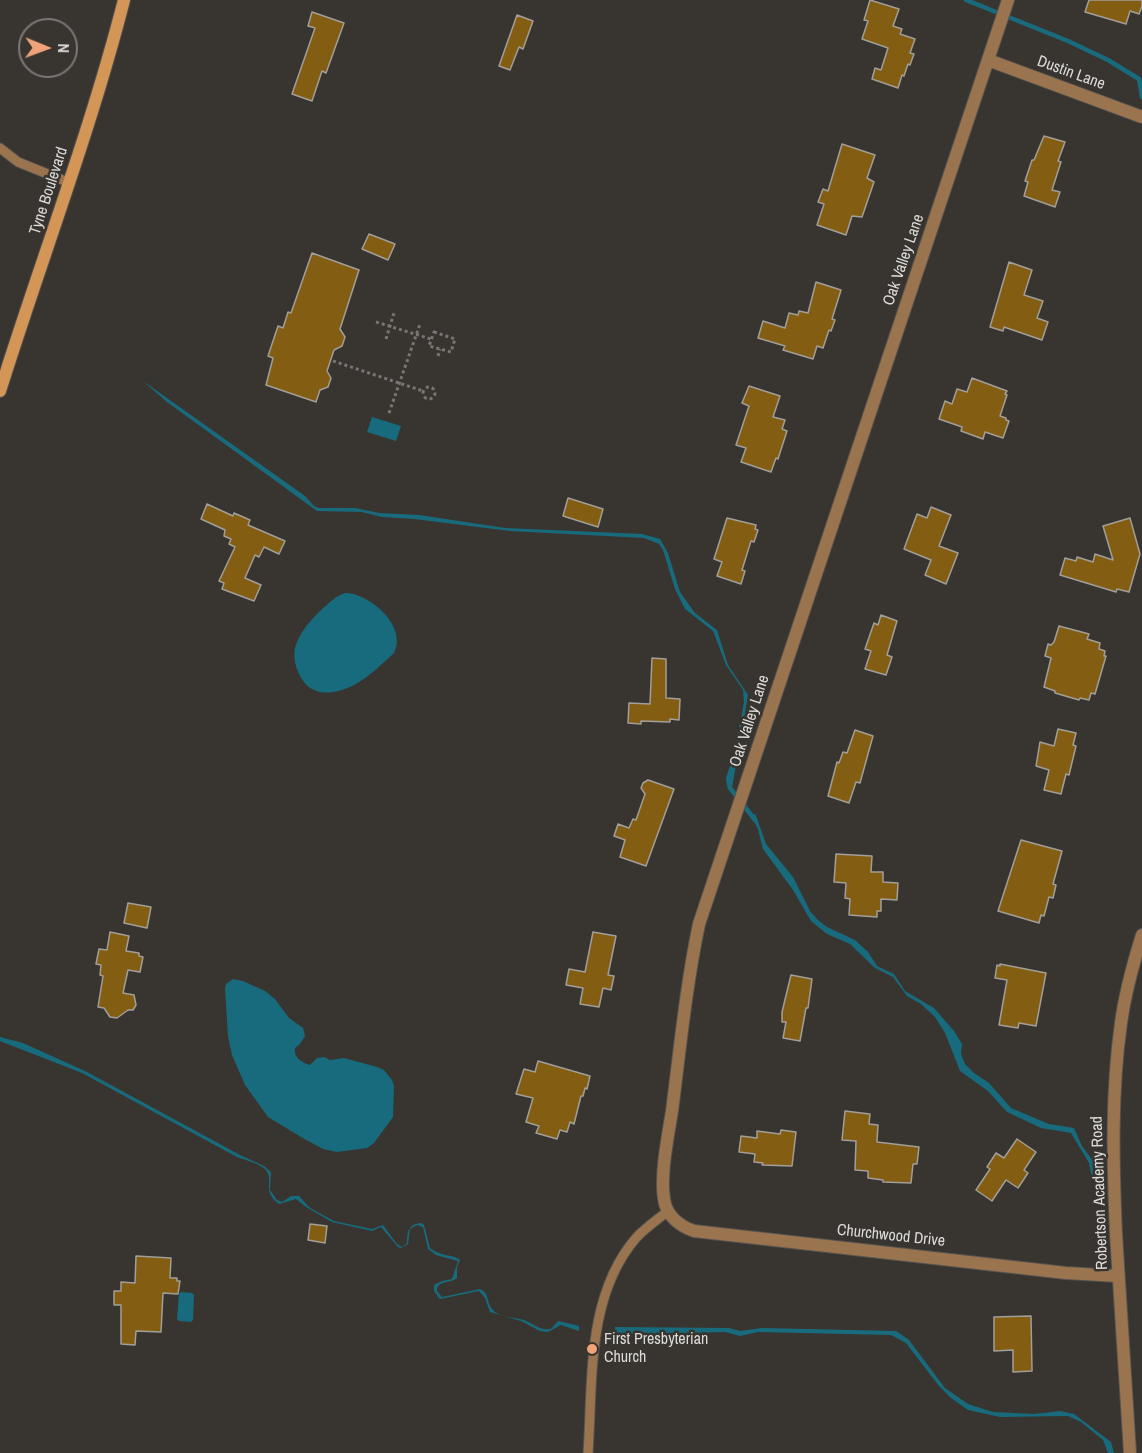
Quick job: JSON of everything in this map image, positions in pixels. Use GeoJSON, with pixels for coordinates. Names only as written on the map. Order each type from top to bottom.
{"type":"FeatureCollection","features":[{"type":"Feature","properties":{"kind":"street","name":"Tyne Boulevard"},"geometry":{"type":"LineString","coordinates":[[0,391],[70,183],[124,0]]}},
{"type":"Feature","properties":{"kind":"street","name":"Oak Valley Lane"},"geometry":{"type":"LineString","coordinates":[[668,1211],[663,1188],[667,1144],[691,966],[699,924],[1008,0]]}},
{"type":"Feature","properties":{"kind":"street","name":"Dustin Lane"},"geometry":{"type":"LineString","coordinates":[[988,60],[1142,117]]}},
{"type":"Feature","properties":{"kind":"street","name":"Robertson Academy Road"},"geometry":{"type":"LineString","coordinates":[[1130,1453],[1118,1276],[1114,1099],[1125,1000],[1142,934]]}},
{"type":"Feature","properties":{"kind":"street","name":"Churchwood Drive"},"geometry":{"type":"LineString","coordinates":[[668,1211],[684,1227],[694,1231],[1066,1273],[1118,1276]]}},
{"type":"Feature","properties":{"kind":"lane"},"geometry":{"type":"LineString","coordinates":[[0,148],[18,162],[70,183]]}},
{"type":"Feature","properties":{"kind":"lane"},"geometry":{"type":"LineString","coordinates":[[588,1453],[597,1326],[606,1292],[626,1251],[638,1236],[668,1211]]}},
{"type":"Feature","properties":{"kind":"path"},"geometry":{"type":"LineString","coordinates":[[386,339],[394,313]]}},
{"type":"Feature","properties":{"kind":"path"},"geometry":{"type":"LineString","coordinates":[[376,322],[431,339]]}},
{"type":"Feature","properties":{"kind":"path"},"geometry":{"type":"LineString","coordinates":[[389,413],[420,324]]}},
{"type":"Feature","properties":{"kind":"path"},"geometry":{"type":"LineString","coordinates":[[445,336],[447,330]]}},
{"type":"Feature","properties":{"kind":"path"},"geometry":{"type":"LineString","coordinates":[[434,332],[445,336],[455,339],[455,346],[451,352],[429,346],[434,332]]}},
{"type":"Feature","properties":{"kind":"path"},"geometry":{"type":"LineString","coordinates":[[438,356],[440,349]]}},
{"type":"Feature","properties":{"kind":"path"},"geometry":{"type":"LineString","coordinates":[[333,361],[423,391]]}},
{"type":"Feature","properties":{"kind":"path"},"geometry":{"type":"LineString","coordinates":[[428,387],[433,388],[435,396],[427,398],[423,391],[428,387]]}},
{"type":"Feature","properties":{"kind":"water"},"geometry":{"type":"Polygon","coordinates":[[[143,381],[319,508],[355,508],[505,528],[642,534],[660,539],[668,553],[680,592],[695,613],[717,630],[728,665],[748,695],[732,788],[729,790],[744,702],[743,690],[726,665],[713,631],[685,609],[675,589],[659,544],[644,538],[510,531],[382,517],[362,512],[317,511],[167,402],[143,381]]]}},
{"type":"Feature","properties":{"kind":"water"},"geometry":{"type":"Polygon","coordinates":[[[372,417],[401,426],[396,441],[367,432],[372,417]]]}},
{"type":"Feature","properties":{"kind":"water"},"geometry":{"type":"Polygon","coordinates":[[[345,593],[365,599],[384,613],[396,633],[397,643],[394,653],[360,682],[345,689],[328,693],[313,690],[301,678],[297,669],[294,652],[296,645],[315,616],[345,593]]]}},
{"type":"Feature","properties":{"kind":"water"},"geometry":{"type":"Polygon","coordinates":[[[755,813],[766,844],[793,877],[810,911],[818,920],[827,927],[855,940],[868,952],[877,966],[894,974],[905,991],[934,1008],[962,1044],[961,1054],[965,1064],[989,1083],[1011,1108],[1049,1124],[1074,1128],[1082,1146],[1093,1161],[1094,1175],[1101,1182],[1100,1188],[1092,1179],[1089,1163],[1071,1133],[1041,1128],[1007,1112],[988,1091],[960,1071],[945,1033],[935,1017],[921,1004],[907,996],[893,977],[875,968],[850,944],[827,934],[811,921],[793,890],[763,849],[753,819],[755,813]]]}},
{"type":"Feature","properties":{"kind":"water"},"geometry":{"type":"Polygon","coordinates":[[[233,979],[265,991],[275,999],[289,1018],[303,1028],[305,1036],[295,1048],[297,1057],[301,1061],[310,1065],[317,1058],[324,1057],[330,1060],[344,1058],[384,1070],[394,1086],[393,1117],[374,1143],[367,1148],[337,1152],[323,1149],[268,1117],[245,1085],[232,1055],[228,1036],[225,989],[226,984],[233,979]]]}},
{"type":"Feature","properties":{"kind":"water"},"geometry":{"type":"Polygon","coordinates":[[[0,1037],[23,1043],[87,1072],[264,1166],[271,1172],[270,1190],[277,1200],[282,1202],[291,1196],[299,1196],[310,1208],[334,1221],[372,1229],[383,1225],[397,1244],[402,1247],[407,1243],[408,1232],[411,1227],[421,1223],[424,1225],[430,1248],[460,1260],[457,1267],[457,1278],[439,1285],[437,1291],[442,1297],[480,1289],[487,1295],[492,1309],[506,1317],[490,1312],[485,1298],[479,1291],[440,1299],[434,1291],[434,1285],[452,1279],[458,1261],[436,1255],[428,1249],[423,1227],[417,1225],[410,1229],[408,1244],[401,1248],[398,1247],[381,1227],[372,1231],[332,1222],[306,1207],[296,1199],[279,1204],[269,1190],[268,1173],[262,1167],[237,1157],[82,1073],[0,1041],[0,1037]]]}},
{"type":"Feature","properties":{"kind":"water"},"geometry":{"type":"Polygon","coordinates":[[[181,1292],[194,1295],[191,1322],[177,1319],[181,1292]]]}},
{"type":"Feature","properties":{"kind":"water"},"geometry":{"type":"Polygon","coordinates":[[[508,1317],[524,1320],[543,1329],[551,1329],[558,1321],[579,1326],[579,1331],[561,1325],[548,1332],[540,1331],[508,1317]]]}},
{"type":"Feature","properties":{"kind":"water"},"geometry":{"type":"Polygon","coordinates":[[[615,1327],[729,1328],[740,1331],[762,1328],[896,1331],[909,1340],[945,1388],[968,1404],[993,1412],[1034,1414],[1060,1411],[1074,1414],[1111,1442],[1114,1453],[1108,1453],[1103,1440],[1081,1422],[1068,1416],[1000,1417],[968,1410],[939,1386],[906,1343],[891,1335],[758,1332],[740,1336],[725,1332],[615,1335],[615,1327]]]}},
{"type":"Feature","properties":{"kind":"building"},"geometry":{"type":"Polygon","coordinates":[[[870,0],[899,9],[893,26],[902,29],[900,34],[915,39],[910,53],[914,54],[904,76],[902,75],[898,88],[872,79],[875,68],[881,70],[888,48],[862,39],[868,21],[864,20],[870,0]]]}},
{"type":"Feature","properties":{"kind":"building"},"geometry":{"type":"Polygon","coordinates":[[[1089,0],[1142,0],[1142,6],[1139,14],[1130,11],[1126,24],[1085,12],[1089,0]]]}},
{"type":"Feature","properties":{"kind":"building"},"geometry":{"type":"Polygon","coordinates":[[[312,12],[344,23],[326,73],[322,71],[312,101],[292,94],[315,28],[308,26],[312,12]]]}},
{"type":"Feature","properties":{"kind":"building"},"geometry":{"type":"Polygon","coordinates":[[[517,15],[533,21],[523,49],[519,47],[510,70],[499,66],[517,15]]]}},
{"type":"Feature","properties":{"kind":"building"},"geometry":{"type":"Polygon","coordinates":[[[1044,136],[1065,142],[1052,190],[1060,192],[1055,207],[1024,196],[1028,182],[1025,181],[1032,160],[1044,136]]]}},
{"type":"Feature","properties":{"kind":"building"},"geometry":{"type":"Polygon","coordinates":[[[842,144],[875,155],[867,178],[874,182],[862,217],[852,216],[846,235],[817,225],[824,204],[818,202],[823,189],[828,191],[842,144]]]}},
{"type":"Feature","properties":{"kind":"building"},"geometry":{"type":"Polygon","coordinates":[[[369,234],[395,244],[388,260],[362,249],[369,234]]]}},
{"type":"Feature","properties":{"kind":"building"},"geometry":{"type":"Polygon","coordinates":[[[312,253],[359,270],[340,329],[345,337],[342,346],[334,350],[327,371],[331,378],[328,387],[320,390],[316,402],[266,385],[273,358],[268,356],[278,326],[283,328],[288,312],[291,313],[312,253]]]}},
{"type":"Feature","properties":{"kind":"building"},"geometry":{"type":"Polygon","coordinates":[[[1009,262],[1032,270],[1024,295],[1043,301],[1037,318],[1048,322],[1042,340],[1004,327],[1003,331],[990,327],[1009,262]]]}},
{"type":"Feature","properties":{"kind":"building"},"geometry":{"type":"Polygon","coordinates":[[[816,282],[841,290],[832,319],[835,320],[831,331],[829,330],[823,348],[817,346],[813,359],[783,350],[785,346],[758,338],[763,321],[785,328],[789,313],[798,315],[799,311],[808,313],[816,282]]]}},
{"type":"Feature","properties":{"kind":"building"},"geometry":{"type":"Polygon","coordinates":[[[972,378],[1007,391],[1000,416],[1009,421],[1003,438],[985,432],[983,439],[961,431],[962,427],[939,419],[945,401],[952,404],[957,389],[967,392],[972,378]]]}},
{"type":"Feature","properties":{"kind":"building"},"geometry":{"type":"Polygon","coordinates":[[[749,386],[780,396],[773,417],[785,420],[782,429],[787,431],[771,472],[741,462],[746,448],[736,445],[749,406],[742,403],[749,386]]]}},
{"type":"Feature","properties":{"kind":"building"},"geometry":{"type":"Polygon","coordinates":[[[568,498],[603,509],[598,527],[563,516],[568,498]]]}},
{"type":"Feature","properties":{"kind":"building"},"geometry":{"type":"Polygon","coordinates":[[[207,504],[233,516],[234,513],[250,520],[248,525],[285,541],[279,554],[264,547],[259,557],[255,555],[245,578],[261,585],[254,601],[222,589],[224,583],[219,581],[235,547],[229,544],[231,539],[224,536],[225,530],[201,519],[207,504]]]}},
{"type":"Feature","properties":{"kind":"building"},"geometry":{"type":"Polygon","coordinates":[[[931,507],[951,515],[939,546],[958,553],[946,584],[925,575],[931,560],[904,549],[917,514],[927,518],[931,507]]]}},
{"type":"Feature","properties":{"kind":"building"},"geometry":{"type":"Polygon","coordinates":[[[727,518],[756,525],[755,529],[758,530],[754,542],[751,541],[742,570],[745,571],[741,584],[717,576],[722,562],[714,559],[727,518]]]}},
{"type":"Feature","properties":{"kind":"building"},"geometry":{"type":"Polygon","coordinates":[[[1130,518],[1140,554],[1129,592],[1117,589],[1116,592],[1060,575],[1065,558],[1076,561],[1077,557],[1093,562],[1095,554],[1113,560],[1103,526],[1130,518]]]}},
{"type":"Feature","properties":{"kind":"building"},"geometry":{"type":"Polygon","coordinates":[[[881,615],[897,621],[887,655],[892,657],[886,675],[865,669],[871,651],[865,649],[874,623],[878,625],[881,615]]]}},
{"type":"Feature","properties":{"kind":"building"},"geometry":{"type":"Polygon","coordinates":[[[1059,626],[1089,634],[1087,639],[1100,643],[1099,649],[1105,651],[1104,656],[1106,656],[1095,694],[1091,693],[1089,700],[1080,698],[1079,700],[1044,687],[1051,658],[1045,656],[1048,644],[1051,645],[1054,642],[1059,626]]]}},
{"type":"Feature","properties":{"kind":"building"},"geometry":{"type":"Polygon","coordinates":[[[652,658],[666,659],[666,698],[680,699],[679,720],[628,723],[629,703],[650,704],[652,658]]]}},
{"type":"Feature","properties":{"kind":"building"},"geometry":{"type":"Polygon","coordinates":[[[1058,729],[1076,733],[1073,745],[1076,746],[1069,775],[1066,774],[1061,794],[1044,790],[1049,770],[1036,766],[1040,742],[1054,746],[1058,729]]]}},
{"type":"Feature","properties":{"kind":"building"},"geometry":{"type":"Polygon","coordinates":[[[855,730],[873,736],[860,783],[856,782],[849,803],[828,796],[837,762],[839,763],[843,752],[847,753],[855,730]]]}},
{"type":"Feature","properties":{"kind":"building"},"geometry":{"type":"Polygon","coordinates":[[[648,780],[674,789],[646,866],[620,857],[625,840],[614,836],[618,824],[629,828],[633,819],[636,820],[645,794],[641,788],[648,780]]]}},
{"type":"Feature","properties":{"kind":"building"},"geometry":{"type":"Polygon","coordinates":[[[1021,840],[1062,851],[1053,884],[1056,885],[1053,898],[1049,897],[1044,916],[1041,915],[1039,923],[998,911],[1021,840]]]}},
{"type":"Feature","properties":{"kind":"building"},"geometry":{"type":"Polygon","coordinates":[[[836,854],[872,856],[871,872],[883,872],[883,882],[898,883],[897,900],[881,899],[881,911],[877,911],[877,917],[849,915],[850,899],[845,898],[846,883],[834,882],[836,854]]]}},
{"type":"Feature","properties":{"kind":"building"},"geometry":{"type":"Polygon","coordinates":[[[128,903],[151,907],[147,928],[124,923],[128,903]]]}},
{"type":"Feature","properties":{"kind":"building"},"geometry":{"type":"Polygon","coordinates":[[[110,932],[129,936],[126,951],[139,953],[139,956],[143,957],[140,972],[128,970],[123,993],[134,995],[136,1005],[133,1010],[128,1010],[117,1018],[110,1017],[104,1008],[98,1007],[103,976],[100,975],[101,965],[96,964],[99,949],[107,950],[110,932]]]}},
{"type":"Feature","properties":{"kind":"building"},"geometry":{"type":"Polygon","coordinates":[[[593,932],[616,936],[608,975],[614,976],[611,990],[603,988],[599,1007],[580,1004],[583,988],[566,985],[569,969],[585,972],[593,932]]]}},
{"type":"Feature","properties":{"kind":"building"},"geometry":{"type":"Polygon","coordinates":[[[1000,964],[1046,973],[1036,1026],[1019,1023],[1018,1028],[999,1025],[1007,980],[995,978],[997,965],[1000,966],[1000,964]]]}},
{"type":"Feature","properties":{"kind":"building"},"geometry":{"type":"Polygon","coordinates":[[[791,975],[812,979],[800,1041],[783,1038],[786,1022],[782,1022],[782,1012],[791,975]]]}},
{"type":"Feature","properties":{"kind":"building"},"geometry":{"type":"Polygon","coordinates":[[[538,1061],[590,1076],[587,1089],[585,1088],[581,1096],[574,1124],[570,1122],[567,1132],[560,1130],[557,1139],[536,1133],[539,1126],[526,1122],[533,1098],[516,1094],[524,1069],[535,1072],[538,1061]]]}},
{"type":"Feature","properties":{"kind":"building"},"geometry":{"type":"Polygon","coordinates":[[[845,1111],[870,1114],[869,1124],[878,1125],[877,1142],[919,1147],[917,1164],[913,1164],[911,1183],[883,1182],[883,1180],[868,1178],[868,1171],[855,1170],[856,1141],[842,1140],[845,1111]]]}},
{"type":"Feature","properties":{"kind":"building"},"geometry":{"type":"Polygon","coordinates":[[[781,1130],[796,1132],[792,1166],[762,1165],[763,1163],[754,1162],[755,1154],[739,1152],[741,1136],[757,1138],[757,1131],[780,1134],[781,1130]]]}},
{"type":"Feature","properties":{"kind":"building"},"geometry":{"type":"Polygon","coordinates":[[[1017,1139],[1036,1152],[1024,1170],[1028,1173],[1018,1188],[1006,1180],[992,1201],[976,1190],[990,1169],[987,1167],[996,1153],[1004,1158],[1017,1139]]]}},
{"type":"Feature","properties":{"kind":"building"},"geometry":{"type":"Polygon","coordinates":[[[310,1224],[327,1226],[325,1243],[308,1240],[310,1224]]]}},
{"type":"Feature","properties":{"kind":"building"},"geometry":{"type":"Polygon","coordinates":[[[136,1256],[171,1258],[170,1278],[177,1278],[177,1281],[180,1281],[178,1294],[163,1293],[161,1332],[136,1331],[135,1345],[121,1344],[121,1305],[114,1305],[114,1291],[121,1291],[121,1282],[135,1283],[136,1256]]]}},
{"type":"Feature","properties":{"kind":"building"},"geometry":{"type":"Polygon","coordinates":[[[1031,1316],[1032,1371],[1013,1372],[1013,1350],[994,1351],[994,1317],[1031,1316]]]}},
{"type":"Feature","properties":{"kind":"waterway"},"geometry":{"type":"LineString","coordinates":[[966,0],[1068,41],[1108,60],[1139,79],[1142,97]]}},
{"type":"Feature","properties":{"kind":"waterway"},"geometry":{"type":"LineString","coordinates":[[733,764],[728,779],[730,788],[755,820]]}},
{"type":"Feature","properties":{"kind":"place","name":"First Presbyterian Church"},"geometry":{"type":"Point","coordinates":[592,1349]}}]}
